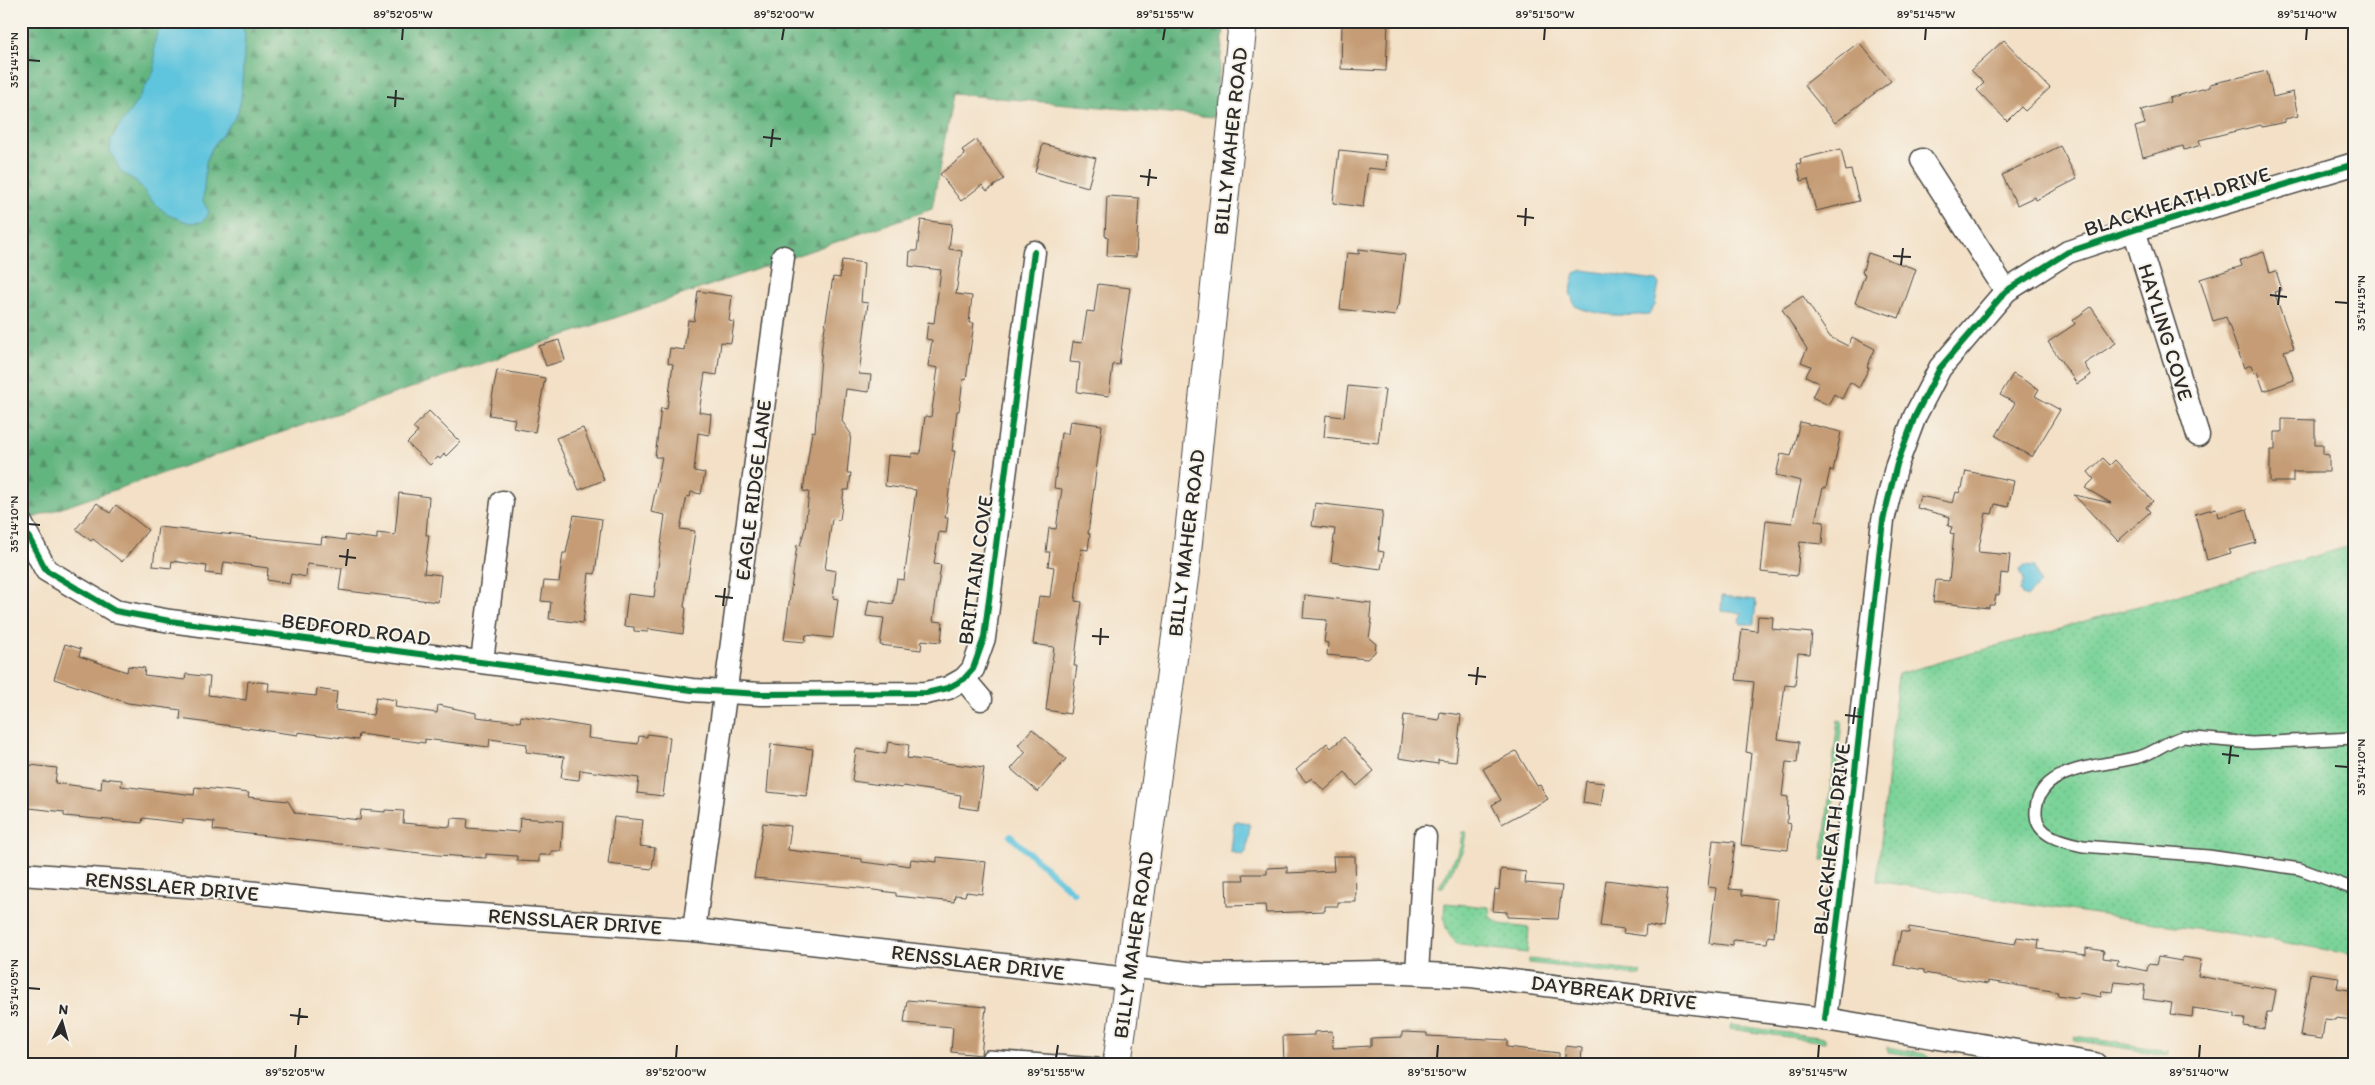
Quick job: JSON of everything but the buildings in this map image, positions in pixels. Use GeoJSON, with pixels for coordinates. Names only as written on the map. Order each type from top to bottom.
{"type":"FeatureCollection","features":[{"type":"Feature","properties":{"kind":"main road","name":"BILLY MAHER ROAD"},"geometry":{"type":"LineString","coordinates":[[1117,1064],[1185,571],[1243,21]]}},
{"type":"Feature","properties":{"kind":"street"},"geometry":{"type":"LineString","coordinates":[[1922,160],[2006,291]]}},
{"type":"Feature","properties":{"kind":"street","name":"BLACKHEATH DRIVE"},"geometry":{"type":"LineString","coordinates":[[1825,1019],[1846,861],[1882,526],[1892,480],[1915,416],[1940,368],[2006,291],[2068,252],[2134,230],[2354,164]]}},
{"type":"Feature","properties":{"kind":"street","name":"HAYLING COVE"},"geometry":{"type":"LineString","coordinates":[[2134,230],[2198,435]]}},
{"type":"Feature","properties":{"kind":"street","name":"BRITTAIN COVE"},"geometry":{"type":"LineString","coordinates":[[964,679],[976,663],[984,638],[1034,252]]}},
{"type":"Feature","properties":{"kind":"street","name":"EAGLE RIDGE LANE"},"geometry":{"type":"LineString","coordinates":[[694,930],[783,257]]}},
{"type":"Feature","properties":{"kind":"street"},"geometry":{"type":"LineString","coordinates":[[482,661],[502,502]]}},
{"type":"Feature","properties":{"kind":"street","name":"BEDFORD ROAD"},"geometry":{"type":"LineString","coordinates":[[21,523],[46,570],[115,611],[180,622],[726,693]]}},
{"type":"Feature","properties":{"kind":"street"},"geometry":{"type":"LineString","coordinates":[[726,693],[926,693],[948,688],[964,679],[981,699]]}},
{"type":"Feature","properties":{"kind":"street"},"geometry":{"type":"LineString","coordinates":[[1417,974],[1425,837]]}},
{"type":"Feature","properties":{"kind":"street","name":"RENSSLAER DRIVE"},"geometry":{"type":"LineString","coordinates":[[21,874],[171,884],[423,911],[694,930],[1129,973]]}},
{"type":"Feature","properties":{"kind":"street","name":"DAYBREAK DRIVE"},"geometry":{"type":"LineString","coordinates":[[1129,973],[1204,975],[1338,972],[1471,976],[1554,984],[1825,1019],[1969,1054],[2095,1064]]}},
{"type":"Feature","properties":{"kind":"lane"},"geometry":{"type":"LineString","coordinates":[[2354,738],[2252,743],[2183,737],[2175,739],[2145,755],[2084,768],[2056,779],[2044,788],[2039,796],[2036,812],[2040,827],[2050,836],[2066,842],[2083,846],[2208,856],[2300,869],[2354,890]]}},
{"type":"Feature","properties":{"kind":"lane"},"geometry":{"type":"LineString","coordinates":[[988,1056],[1097,1064]]}},
{"type":"Feature","properties":{"kind":"green space"},"geometry":{"type":"Polygon","coordinates":[[[21,21],[1225,21],[1214,117],[953,94],[932,209],[21,522],[21,21]]]}},
{"type":"Feature","properties":{"kind":"green space"},"geometry":{"type":"Polygon","coordinates":[[[2354,545],[2354,955],[2301,945],[1877,881],[1898,674],[2354,545]]]}},
{"type":"Feature","properties":{"kind":"green space"},"geometry":{"type":"Polygon","coordinates":[[[1838,720],[1842,721],[1826,860],[1822,860],[1838,720]]]}},
{"type":"Feature","properties":{"kind":"green space"},"geometry":{"type":"Polygon","coordinates":[[[1462,832],[1466,832],[1463,850],[1443,887],[1439,887],[1460,848],[1462,832]]]}},
{"type":"Feature","properties":{"kind":"green space"},"geometry":{"type":"Polygon","coordinates":[[[1445,903],[1489,907],[1490,917],[1500,924],[1529,928],[1527,953],[1460,945],[1451,937],[1446,927],[1445,903]]]}},
{"type":"Feature","properties":{"kind":"green space"},"geometry":{"type":"Polygon","coordinates":[[[1529,959],[1641,972],[1641,976],[1529,963],[1529,959]]]}},
{"type":"Feature","properties":{"kind":"green space"},"geometry":{"type":"Polygon","coordinates":[[[1731,1025],[1825,1038],[1825,1042],[1730,1029],[1731,1025]]]}},
{"type":"Feature","properties":{"kind":"green space"},"geometry":{"type":"Polygon","coordinates":[[[2075,1036],[2168,1051],[2167,1055],[2074,1040],[2075,1036]]]}},
{"type":"Feature","properties":{"kind":"green space"},"geometry":{"type":"Polygon","coordinates":[[[1888,1047],[1924,1054],[1937,1064],[1931,1064],[1916,1056],[1888,1052],[1888,1047]]]}},
{"type":"Feature","properties":{"kind":"water"},"geometry":{"type":"Polygon","coordinates":[[[171,21],[241,21],[245,35],[241,99],[237,115],[212,148],[206,162],[203,201],[209,212],[207,217],[201,222],[190,223],[168,215],[150,199],[136,181],[121,172],[110,150],[111,139],[137,101],[155,69],[154,45],[157,32],[171,21]]]}},
{"type":"Feature","properties":{"kind":"water"},"geometry":{"type":"Polygon","coordinates":[[[1583,270],[1656,280],[1659,284],[1655,305],[1649,314],[1630,315],[1602,314],[1575,306],[1570,293],[1575,273],[1583,270]]]}},
{"type":"Feature","properties":{"kind":"water"},"geometry":{"type":"Polygon","coordinates":[[[2025,566],[2034,567],[2040,584],[2027,597],[2022,595],[2020,591],[2024,580],[2020,570],[2025,566]]]}},
{"type":"Feature","properties":{"kind":"water"},"geometry":{"type":"Polygon","coordinates":[[[1722,596],[1756,600],[1754,624],[1741,624],[1739,621],[1742,613],[1721,611],[1722,596]]]}},
{"type":"Feature","properties":{"kind":"water"},"geometry":{"type":"Polygon","coordinates":[[[1237,821],[1248,823],[1250,826],[1246,852],[1243,855],[1231,852],[1234,823],[1237,821]]]}},
{"type":"Feature","properties":{"kind":"waterway"},"geometry":{"type":"LineString","coordinates":[[1010,836],[1074,893]]}},
{"type":"Feature","properties":{"kind":"cycle path"},"geometry":{"type":"LineString","coordinates":[[1825,1019],[1844,870],[1883,520],[1897,464],[1915,416],[1940,368],[2006,291],[2068,252],[2134,230],[2354,164]]}},
{"type":"Feature","properties":{"kind":"cycle path"},"geometry":{"type":"LineString","coordinates":[[21,523],[46,570],[115,611],[170,621],[692,690],[761,694],[926,693],[948,688],[964,679],[973,669],[984,638],[1034,252]]}}]}
